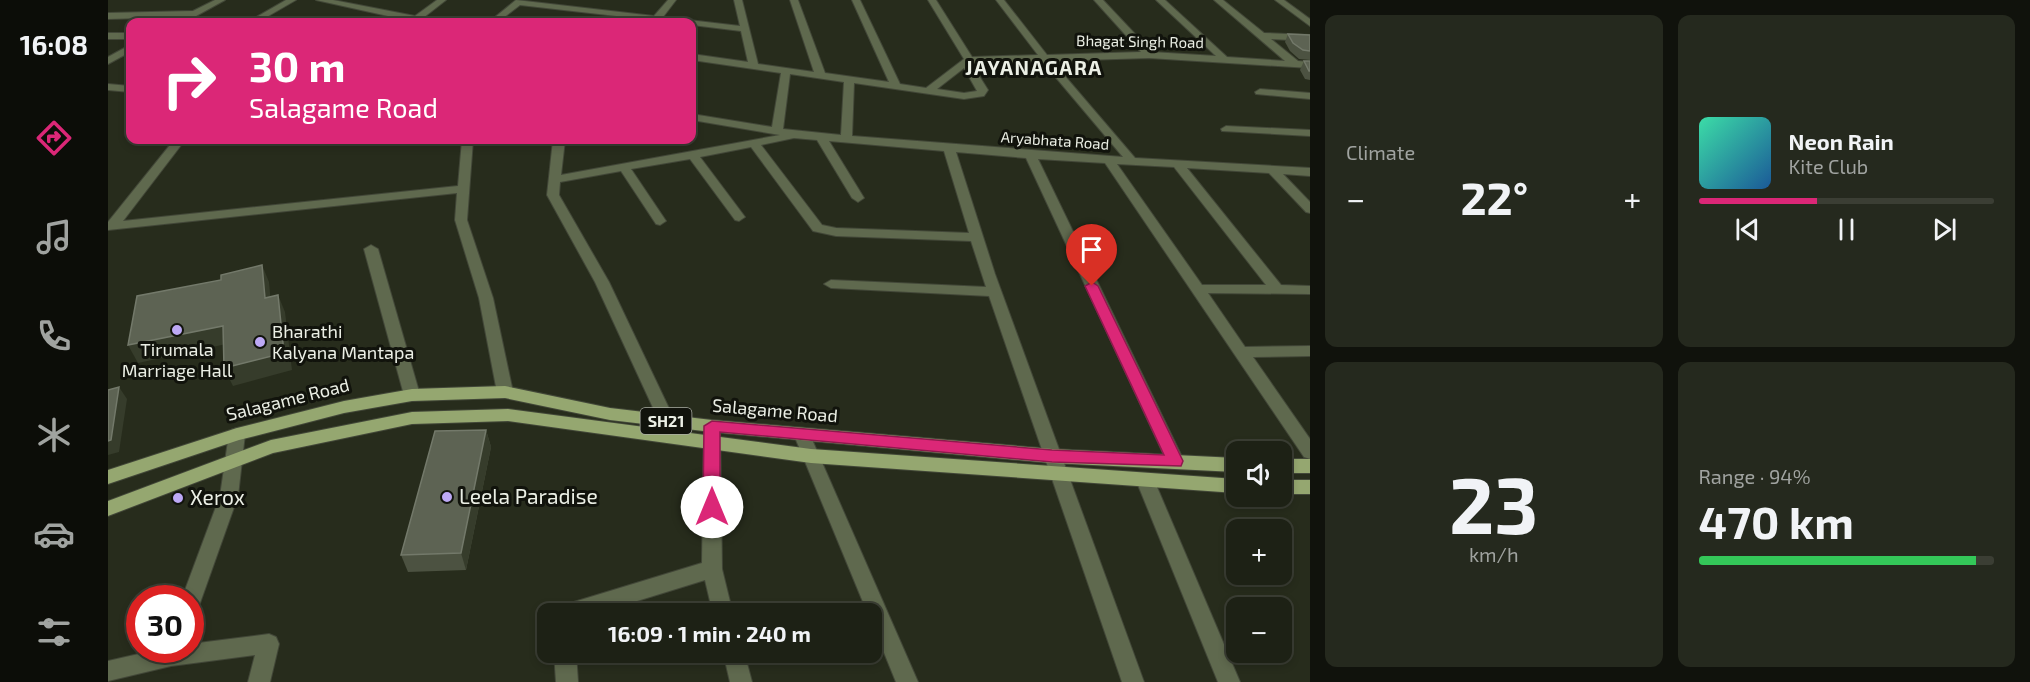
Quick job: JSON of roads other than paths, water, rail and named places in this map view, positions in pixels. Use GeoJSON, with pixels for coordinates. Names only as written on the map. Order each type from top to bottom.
{"type":"FeatureCollection","features":[{"type":"Feature","properties":{"kind":"main road","name":"Salagame Road"},"geometry":{"type":"LineString","coordinates":[[108,477],[237,434],[344,407],[412,395],[505,392],[610,414],[667,421],[712,435],[802,435],[1055,465],[1175,461],[1226,464]]}},
{"type":"Feature","properties":{"kind":"main road"},"geometry":{"type":"LineString","coordinates":[[108,509],[271,447],[412,418],[508,415],[712,435],[811,456],[1055,465],[1145,480],[1226,485]]}},
{"type":"Feature","properties":{"kind":"main road"},"geometry":{"type":"LineString","coordinates":[[1292,466],[1310,466]]}},
{"type":"Feature","properties":{"kind":"main road"},"geometry":{"type":"LineString","coordinates":[[1292,487],[1310,487]]}},
{"type":"Feature","properties":{"kind":"street"},"geometry":{"type":"LineString","coordinates":[[186,18],[221,0]]}},
{"type":"Feature","properties":{"kind":"street"},"geometry":{"type":"LineString","coordinates":[[259,18],[292,0]]}},
{"type":"Feature","properties":{"kind":"street"},"geometry":{"type":"LineString","coordinates":[[320,0],[347,6],[363,13],[396,18]]}},
{"type":"Feature","properties":{"kind":"street"},"geometry":{"type":"LineString","coordinates":[[347,6],[357,0]]}},
{"type":"Feature","properties":{"kind":"street"},"geometry":{"type":"LineString","coordinates":[[426,18],[442,0]]}},
{"type":"Feature","properties":{"kind":"street"},"geometry":{"type":"LineString","coordinates":[[592,10],[601,0]]}},
{"type":"Feature","properties":{"kind":"street"},"geometry":{"type":"LineString","coordinates":[[497,18],[520,1],[657,18],[672,0]]}},
{"type":"Feature","properties":{"kind":"street"},"geometry":{"type":"LineString","coordinates":[[738,0],[753,64]]}},
{"type":"Feature","properties":{"kind":"street"},"geometry":{"type":"LineString","coordinates":[[794,0],[820,74]]}},
{"type":"Feature","properties":{"kind":"street"},"geometry":{"type":"LineString","coordinates":[[856,0],[896,86]]}},
{"type":"Feature","properties":{"kind":"street"},"geometry":{"type":"LineString","coordinates":[[696,57],[964,96],[980,94],[983,90],[982,85],[932,0]]}},
{"type":"Feature","properties":{"kind":"street"},"geometry":{"type":"LineString","coordinates":[[1000,0],[1043,56],[1131,160]]}},
{"type":"Feature","properties":{"kind":"street"},"geometry":{"type":"LineString","coordinates":[[1088,0],[1099,2],[1149,55]]}},
{"type":"Feature","properties":{"kind":"street"},"geometry":{"type":"LineString","coordinates":[[1160,0],[1224,59]]}},
{"type":"Feature","properties":{"kind":"street"},"geometry":{"type":"LineString","coordinates":[[1218,0],[1294,63]]}},
{"type":"Feature","properties":{"kind":"street"},"geometry":{"type":"LineString","coordinates":[[1279,0],[1310,23]]}},
{"type":"Feature","properties":{"kind":"street"},"geometry":{"type":"LineString","coordinates":[[108,16],[195,14]]}},
{"type":"Feature","properties":{"kind":"street"},"geometry":{"type":"LineString","coordinates":[[696,23],[746,29]]}},
{"type":"Feature","properties":{"kind":"street"},"geometry":{"type":"LineString","coordinates":[[108,36],[126,36]]}},
{"type":"Feature","properties":{"kind":"street"},"geometry":{"type":"LineString","coordinates":[[1261,36],[1310,38]]}},
{"type":"Feature","properties":{"kind":"street"},"geometry":{"type":"LineString","coordinates":[[108,61],[126,50]]}},
{"type":"Feature","properties":{"kind":"street","name":"Bhagat Singh Road"},"geometry":{"type":"LineString","coordinates":[[967,61],[1043,56],[1149,55],[1310,65]]}},
{"type":"Feature","properties":{"kind":"street"},"geometry":{"type":"LineString","coordinates":[[928,91],[967,61]]}},
{"type":"Feature","properties":{"kind":"street"},"geometry":{"type":"LineString","coordinates":[[777,131],[786,69]]}},
{"type":"Feature","properties":{"kind":"street"},"geometry":{"type":"LineString","coordinates":[[846,139],[849,78]]}},
{"type":"Feature","properties":{"kind":"street"},"geometry":{"type":"LineString","coordinates":[[108,87],[126,89]]}},
{"type":"Feature","properties":{"kind":"street"},"geometry":{"type":"LineString","coordinates":[[1260,92],[1310,96]]}},
{"type":"Feature","properties":{"kind":"street"},"geometry":{"type":"LineString","coordinates":[[696,118],[798,135]]}},
{"type":"Feature","properties":{"kind":"street"},"geometry":{"type":"LineString","coordinates":[[1226,129],[1310,134]]}},
{"type":"Feature","properties":{"kind":"street"},"geometry":{"type":"LineString","coordinates":[[553,180],[798,135]]}},
{"type":"Feature","properties":{"kind":"street","name":"Aryabhata Road"},"geometry":{"type":"LineString","coordinates":[[798,135],[1030,155],[1310,172]]}},
{"type":"Feature","properties":{"kind":"street"},"geometry":{"type":"LineString","coordinates":[[821,137],[858,198]]}},
{"type":"Feature","properties":{"kind":"street"},"geometry":{"type":"LineString","coordinates":[[753,143],[818,228],[836,232],[976,237]]}},
{"type":"Feature","properties":{"kind":"street"},"geometry":{"type":"LineString","coordinates":[[110,226],[176,144]]}},
{"type":"Feature","properties":{"kind":"street"},"geometry":{"type":"LineString","coordinates":[[468,144],[461,220],[486,298],[505,392]]}},
{"type":"Feature","properties":{"kind":"street"},"geometry":{"type":"LineString","coordinates":[[558,144],[553,195],[602,282],[667,421]]}},
{"type":"Feature","properties":{"kind":"street"},"geometry":{"type":"LineString","coordinates":[[949,148],[994,292],[1133,682]]}},
{"type":"Feature","properties":{"kind":"street"},"geometry":{"type":"LineString","coordinates":[[692,154],[739,217]]}},
{"type":"Feature","properties":{"kind":"street"},"geometry":{"type":"LineString","coordinates":[[1030,155],[1175,461]]}},
{"type":"Feature","properties":{"kind":"street"},"geometry":{"type":"LineString","coordinates":[[1108,159],[1310,452]]}},
{"type":"Feature","properties":{"kind":"street"},"geometry":{"type":"LineString","coordinates":[[1177,163],[1277,290]]}},
{"type":"Feature","properties":{"kind":"street"},"geometry":{"type":"LineString","coordinates":[[624,167],[660,222]]}},
{"type":"Feature","properties":{"kind":"street"},"geometry":{"type":"LineString","coordinates":[[1272,169],[1310,209]]}},
{"type":"Feature","properties":{"kind":"street"},"geometry":{"type":"LineString","coordinates":[[110,226],[464,189]]}},
{"type":"Feature","properties":{"kind":"street"},"geometry":{"type":"LineString","coordinates":[[371,249],[412,395]]}},
{"type":"Feature","properties":{"kind":"street"},"geometry":{"type":"LineString","coordinates":[[831,284],[994,292]]}},
{"type":"Feature","properties":{"kind":"street"},"geometry":{"type":"LineString","coordinates":[[1198,289],[1310,290]]}},
{"type":"Feature","properties":{"kind":"street"},"geometry":{"type":"LineString","coordinates":[[1240,352],[1310,351]]}},
{"type":"Feature","properties":{"kind":"street"},"geometry":{"type":"LineString","coordinates":[[197,585],[229,496],[237,434]]}},
{"type":"Feature","properties":{"kind":"street"},"geometry":{"type":"LineString","coordinates":[[712,435],[712,569],[720,603]]}},
{"type":"Feature","properties":{"kind":"street"},"geometry":{"type":"LineString","coordinates":[[802,435],[907,682]]}},
{"type":"Feature","properties":{"kind":"street"},"geometry":{"type":"LineString","coordinates":[[1145,480],[1228,682]]}},
{"type":"Feature","properties":{"kind":"street"},"geometry":{"type":"LineString","coordinates":[[600,603],[712,569]]}},
{"type":"Feature","properties":{"kind":"street"},"geometry":{"type":"LineString","coordinates":[[204,650],[269,644],[259,682]]}},
{"type":"Feature","properties":{"kind":"street"},"geometry":{"type":"LineString","coordinates":[[108,671],[136,663]]}},
{"type":"Feature","properties":{"kind":"street"},"geometry":{"type":"LineString","coordinates":[[566,663],[567,682]]}},
{"type":"Feature","properties":{"kind":"street"},"geometry":{"type":"LineString","coordinates":[[736,663],[741,682]]}},
{"type":"Feature","properties":{"kind":"place","name":"Tirumala Marriage Hall"},"geometry":{"type":"Point","coordinates":[177,330]}},
{"type":"Feature","properties":{"kind":"place","name":"Bharathi Kalyana Mantapa"},"geometry":{"type":"Point","coordinates":[260,342]}},
{"type":"Feature","properties":{"kind":"place","name":"Leela Paradise"},"geometry":{"type":"Point","coordinates":[447,497]}},
{"type":"Feature","properties":{"kind":"place","name":"Xerox"},"geometry":{"type":"Point","coordinates":[178,498]}},
{"type":"Feature","properties":{"kind":"district","name":"JAYANAGARA"},"geometry":{"type":"Point","coordinates":[1034,68]}}]}
